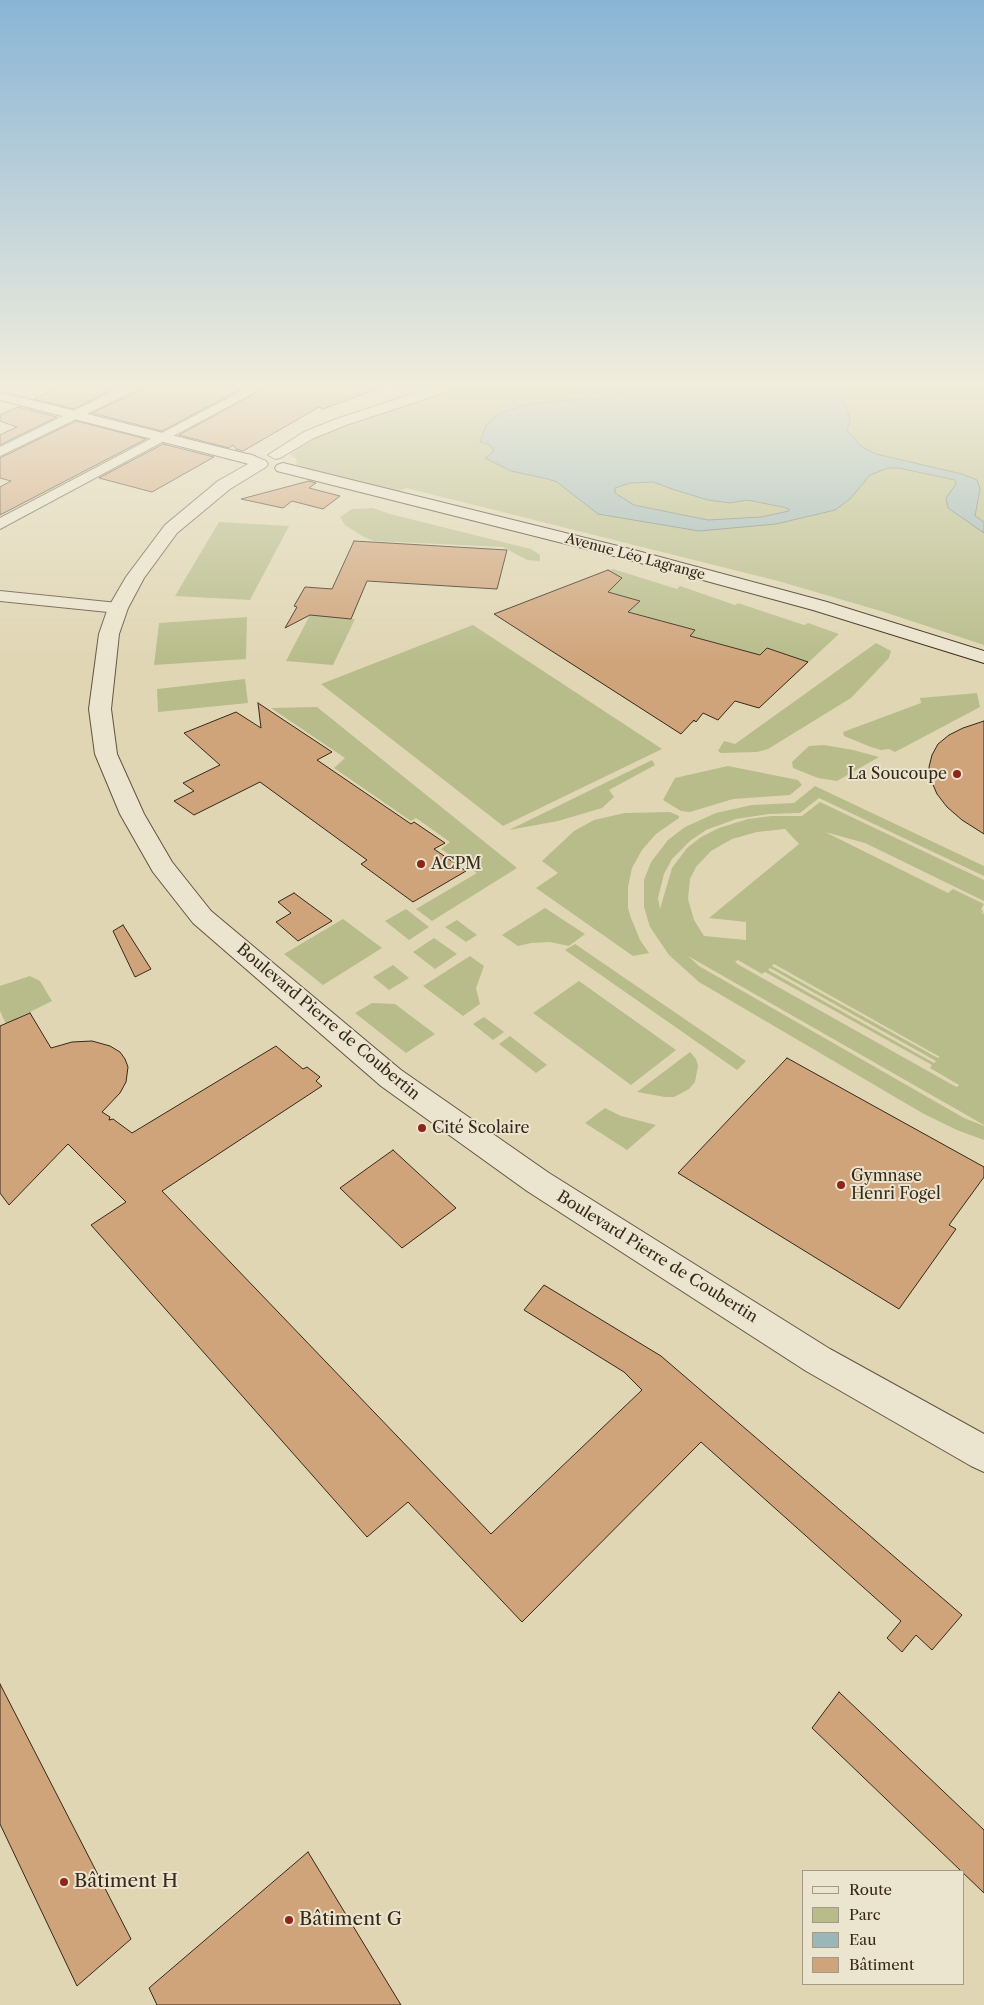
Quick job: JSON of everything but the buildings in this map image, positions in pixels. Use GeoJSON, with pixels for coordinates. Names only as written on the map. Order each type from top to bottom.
{"type":"FeatureCollection","features":[{"type":"Feature","properties":{"kind":"street"},"geometry":{"type":"LineString","coordinates":[[0,524],[88,477]]}},
{"type":"Feature","properties":{"kind":"street","name":"Boulevard Pierre de Coubertin"},"geometry":{"type":"LineString","coordinates":[[235,477],[172,529],[135,577],[118,608],[109,634],[100,709],[106,754],[132,814],[162,866],[202,917],[315,1016],[391,1078],[538,1182],[818,1360],[984,1454]]}},
{"type":"Feature","properties":{"kind":"street","name":"Avenue Léo Lagrange"},"geometry":{"type":"LineString","coordinates":[[334,477],[802,601],[984,657]]}},
{"type":"Feature","properties":{"kind":"street"},"geometry":{"type":"LineString","coordinates":[[0,596],[118,608]]}},
{"type":"Feature","properties":{"kind":"green space"},"geometry":{"type":"Polygon","coordinates":[[[337,477],[984,477],[984,645],[884,612],[778,581],[406,488],[399,491],[337,477]]]}},
{"type":"Feature","properties":{"kind":"green space"},"geometry":{"type":"Polygon","coordinates":[[[373,508],[390,514],[531,549],[540,555],[540,561],[527,560],[503,547],[374,541],[345,525],[340,517],[352,509],[373,508]]]}},
{"type":"Feature","properties":{"kind":"green space"},"geometry":{"type":"Polygon","coordinates":[[[219,522],[289,526],[250,600],[175,596],[219,522]]]}},
{"type":"Feature","properties":{"kind":"green space"},"geometry":{"type":"Polygon","coordinates":[[[613,569],[677,589],[680,586],[735,605],[738,603],[804,625],[808,623],[839,634],[759,708],[735,701],[718,720],[703,713],[696,722],[691,723],[681,734],[494,614],[613,569]]]}},
{"type":"Feature","properties":{"kind":"green space"},"geometry":{"type":"Polygon","coordinates":[[[310,615],[355,619],[333,665],[286,661],[310,615]]]}},
{"type":"Feature","properties":{"kind":"green space"},"geometry":{"type":"Polygon","coordinates":[[[247,617],[246,659],[154,665],[159,623],[247,617]]]}},
{"type":"Feature","properties":{"kind":"green space"},"geometry":{"type":"Polygon","coordinates":[[[473,625],[662,749],[503,826],[321,684],[473,625]]]}},
{"type":"Feature","properties":{"kind":"green space"},"geometry":{"type":"Polygon","coordinates":[[[876,643],[891,651],[889,658],[851,698],[768,749],[757,752],[721,753],[718,751],[724,741],[735,744],[876,643]]]}},
{"type":"Feature","properties":{"kind":"green space"},"geometry":{"type":"Polygon","coordinates":[[[245,679],[248,703],[158,712],[157,689],[245,679]]]}},
{"type":"Feature","properties":{"kind":"green space"},"geometry":{"type":"Polygon","coordinates":[[[977,693],[980,707],[895,752],[889,749],[881,750],[871,747],[844,736],[843,732],[921,703],[920,698],[977,693]]]}},
{"type":"Feature","properties":{"kind":"green space"},"geometry":{"type":"Polygon","coordinates":[[[317,707],[517,868],[432,921],[416,909],[477,873],[441,849],[450,842],[416,818],[411,821],[334,768],[345,758],[271,708],[317,707]]]}},
{"type":"Feature","properties":{"kind":"green space"},"geometry":{"type":"Polygon","coordinates":[[[824,745],[879,757],[837,781],[818,778],[793,768],[792,762],[809,746],[824,745]]]}},
{"type":"Feature","properties":{"kind":"green space"},"geometry":{"type":"Polygon","coordinates":[[[652,760],[655,765],[609,790],[614,797],[602,808],[558,821],[509,830],[652,760]]]}},
{"type":"Feature","properties":{"kind":"green space"},"geometry":{"type":"Polygon","coordinates":[[[728,766],[798,780],[802,785],[790,795],[733,799],[690,812],[681,811],[663,800],[675,778],[728,766]]]}},
{"type":"Feature","properties":{"kind":"green space"},"geometry":{"type":"Polygon","coordinates":[[[815,786],[984,866],[984,876],[819,798],[800,813],[769,814],[736,819],[706,830],[690,841],[672,859],[664,874],[658,898],[660,909],[672,868],[687,848],[701,837],[719,828],[748,819],[771,816],[802,816],[820,802],[984,880],[984,901],[865,843],[825,832],[948,893],[953,889],[984,904],[981,909],[984,913],[979,911],[984,914],[984,1125],[688,956],[699,966],[964,1118],[984,1126],[984,1140],[957,1130],[924,1114],[699,982],[669,955],[650,927],[644,907],[644,880],[651,862],[668,840],[685,827],[716,813],[752,805],[794,803],[815,786]],[[785,829],[757,832],[732,839],[711,851],[696,867],[690,879],[688,899],[694,920],[704,936],[746,940],[746,922],[709,918],[799,844],[785,829]],[[738,960],[735,962],[951,1084],[957,1087],[959,1085],[930,1068],[932,1065],[765,972],[762,974],[738,960]],[[774,964],[772,966],[938,1058],[940,1057],[774,964]],[[770,968],[768,970],[934,1063],[936,1061],[770,968]]]}},
{"type":"Feature","properties":{"kind":"green space"},"geometry":{"type":"Polygon","coordinates":[[[670,812],[679,816],[679,818],[656,834],[642,850],[632,868],[628,887],[628,908],[631,918],[640,940],[649,953],[633,956],[536,888],[558,873],[542,861],[574,831],[594,820],[625,813],[670,812]]]}},
{"type":"Feature","properties":{"kind":"green space"},"geometry":{"type":"Polygon","coordinates":[[[545,908],[585,934],[569,946],[550,942],[518,946],[502,935],[545,908]]]}},
{"type":"Feature","properties":{"kind":"green space"},"geometry":{"type":"Polygon","coordinates":[[[406,909],[429,927],[409,940],[385,921],[406,909]]]}},
{"type":"Feature","properties":{"kind":"green space"},"geometry":{"type":"Polygon","coordinates":[[[343,919],[382,948],[323,985],[284,954],[343,919]]]}},
{"type":"Feature","properties":{"kind":"green space"},"geometry":{"type":"Polygon","coordinates":[[[457,920],[477,935],[466,942],[445,927],[457,920]]]}},
{"type":"Feature","properties":{"kind":"green space"},"geometry":{"type":"Polygon","coordinates":[[[434,938],[457,954],[435,969],[413,952],[434,938]]]}},
{"type":"Feature","properties":{"kind":"green space"},"geometry":{"type":"Polygon","coordinates":[[[575,944],[746,1061],[737,1070],[565,950],[575,944]]]}},
{"type":"Feature","properties":{"kind":"green space"},"geometry":{"type":"Polygon","coordinates":[[[470,956],[484,966],[476,988],[480,1004],[463,1016],[423,986],[470,956]]]}},
{"type":"Feature","properties":{"kind":"green space"},"geometry":{"type":"Polygon","coordinates":[[[393,965],[409,978],[389,990],[373,977],[393,965]]]}},
{"type":"Feature","properties":{"kind":"green space"},"geometry":{"type":"Polygon","coordinates":[[[30,976],[40,981],[52,1001],[6,1024],[0,1011],[0,986],[30,976]]]}},
{"type":"Feature","properties":{"kind":"green space"},"geometry":{"type":"Polygon","coordinates":[[[579,981],[676,1050],[631,1085],[533,1013],[579,981]]]}},
{"type":"Feature","properties":{"kind":"green space"},"geometry":{"type":"Polygon","coordinates":[[[372,1003],[395,1004],[435,1034],[406,1053],[355,1013],[372,1003]]]}},
{"type":"Feature","properties":{"kind":"green space"},"geometry":{"type":"Polygon","coordinates":[[[484,1017],[504,1032],[493,1040],[473,1024],[484,1017]]]}},
{"type":"Feature","properties":{"kind":"green space"},"geometry":{"type":"Polygon","coordinates":[[[510,1036],[547,1065],[536,1073],[499,1044],[510,1036]]]}},
{"type":"Feature","properties":{"kind":"green space"},"geometry":{"type":"Polygon","coordinates":[[[690,1052],[696,1059],[698,1066],[695,1082],[689,1089],[674,1097],[637,1092],[690,1052]]]}},
{"type":"Feature","properties":{"kind":"green space"},"geometry":{"type":"Polygon","coordinates":[[[605,1108],[621,1116],[656,1125],[627,1150],[585,1123],[605,1108]]]}},
{"type":"Feature","properties":{"kind":"water"},"geometry":{"type":"Polygon","coordinates":[[[537,477],[869,477],[850,499],[835,510],[776,524],[699,531],[598,514],[557,482],[537,477]],[[653,482],[630,483],[615,488],[615,493],[634,505],[708,520],[761,517],[789,511],[789,509],[783,507],[747,500],[730,503],[708,500],[653,482]]]}},
{"type":"Feature","properties":{"kind":"water"},"geometry":{"type":"Polygon","coordinates":[[[939,477],[968,477],[977,480],[980,489],[975,516],[984,522],[984,533],[948,508],[946,498],[956,484],[955,480],[939,477]]]}},
{"type":"Feature","properties":{"kind":"place","name":"La Soucoupe"},"geometry":{"type":"Point","coordinates":[957,774]}},
{"type":"Feature","properties":{"kind":"place","name":"ACPM"},"geometry":{"type":"Point","coordinates":[421,864]}},
{"type":"Feature","properties":{"kind":"place","name":"Cité Scolaire"},"geometry":{"type":"Point","coordinates":[422,1128]}},
{"type":"Feature","properties":{"kind":"place","name":"Gymnase Henri Fogel"},"geometry":{"type":"Point","coordinates":[841,1185]}},
{"type":"Feature","properties":{"kind":"place","name":"Bâtiment H"},"geometry":{"type":"Point","coordinates":[64,1882]}},
{"type":"Feature","properties":{"kind":"place","name":"Bâtiment G"},"geometry":{"type":"Point","coordinates":[289,1920]}}]}
